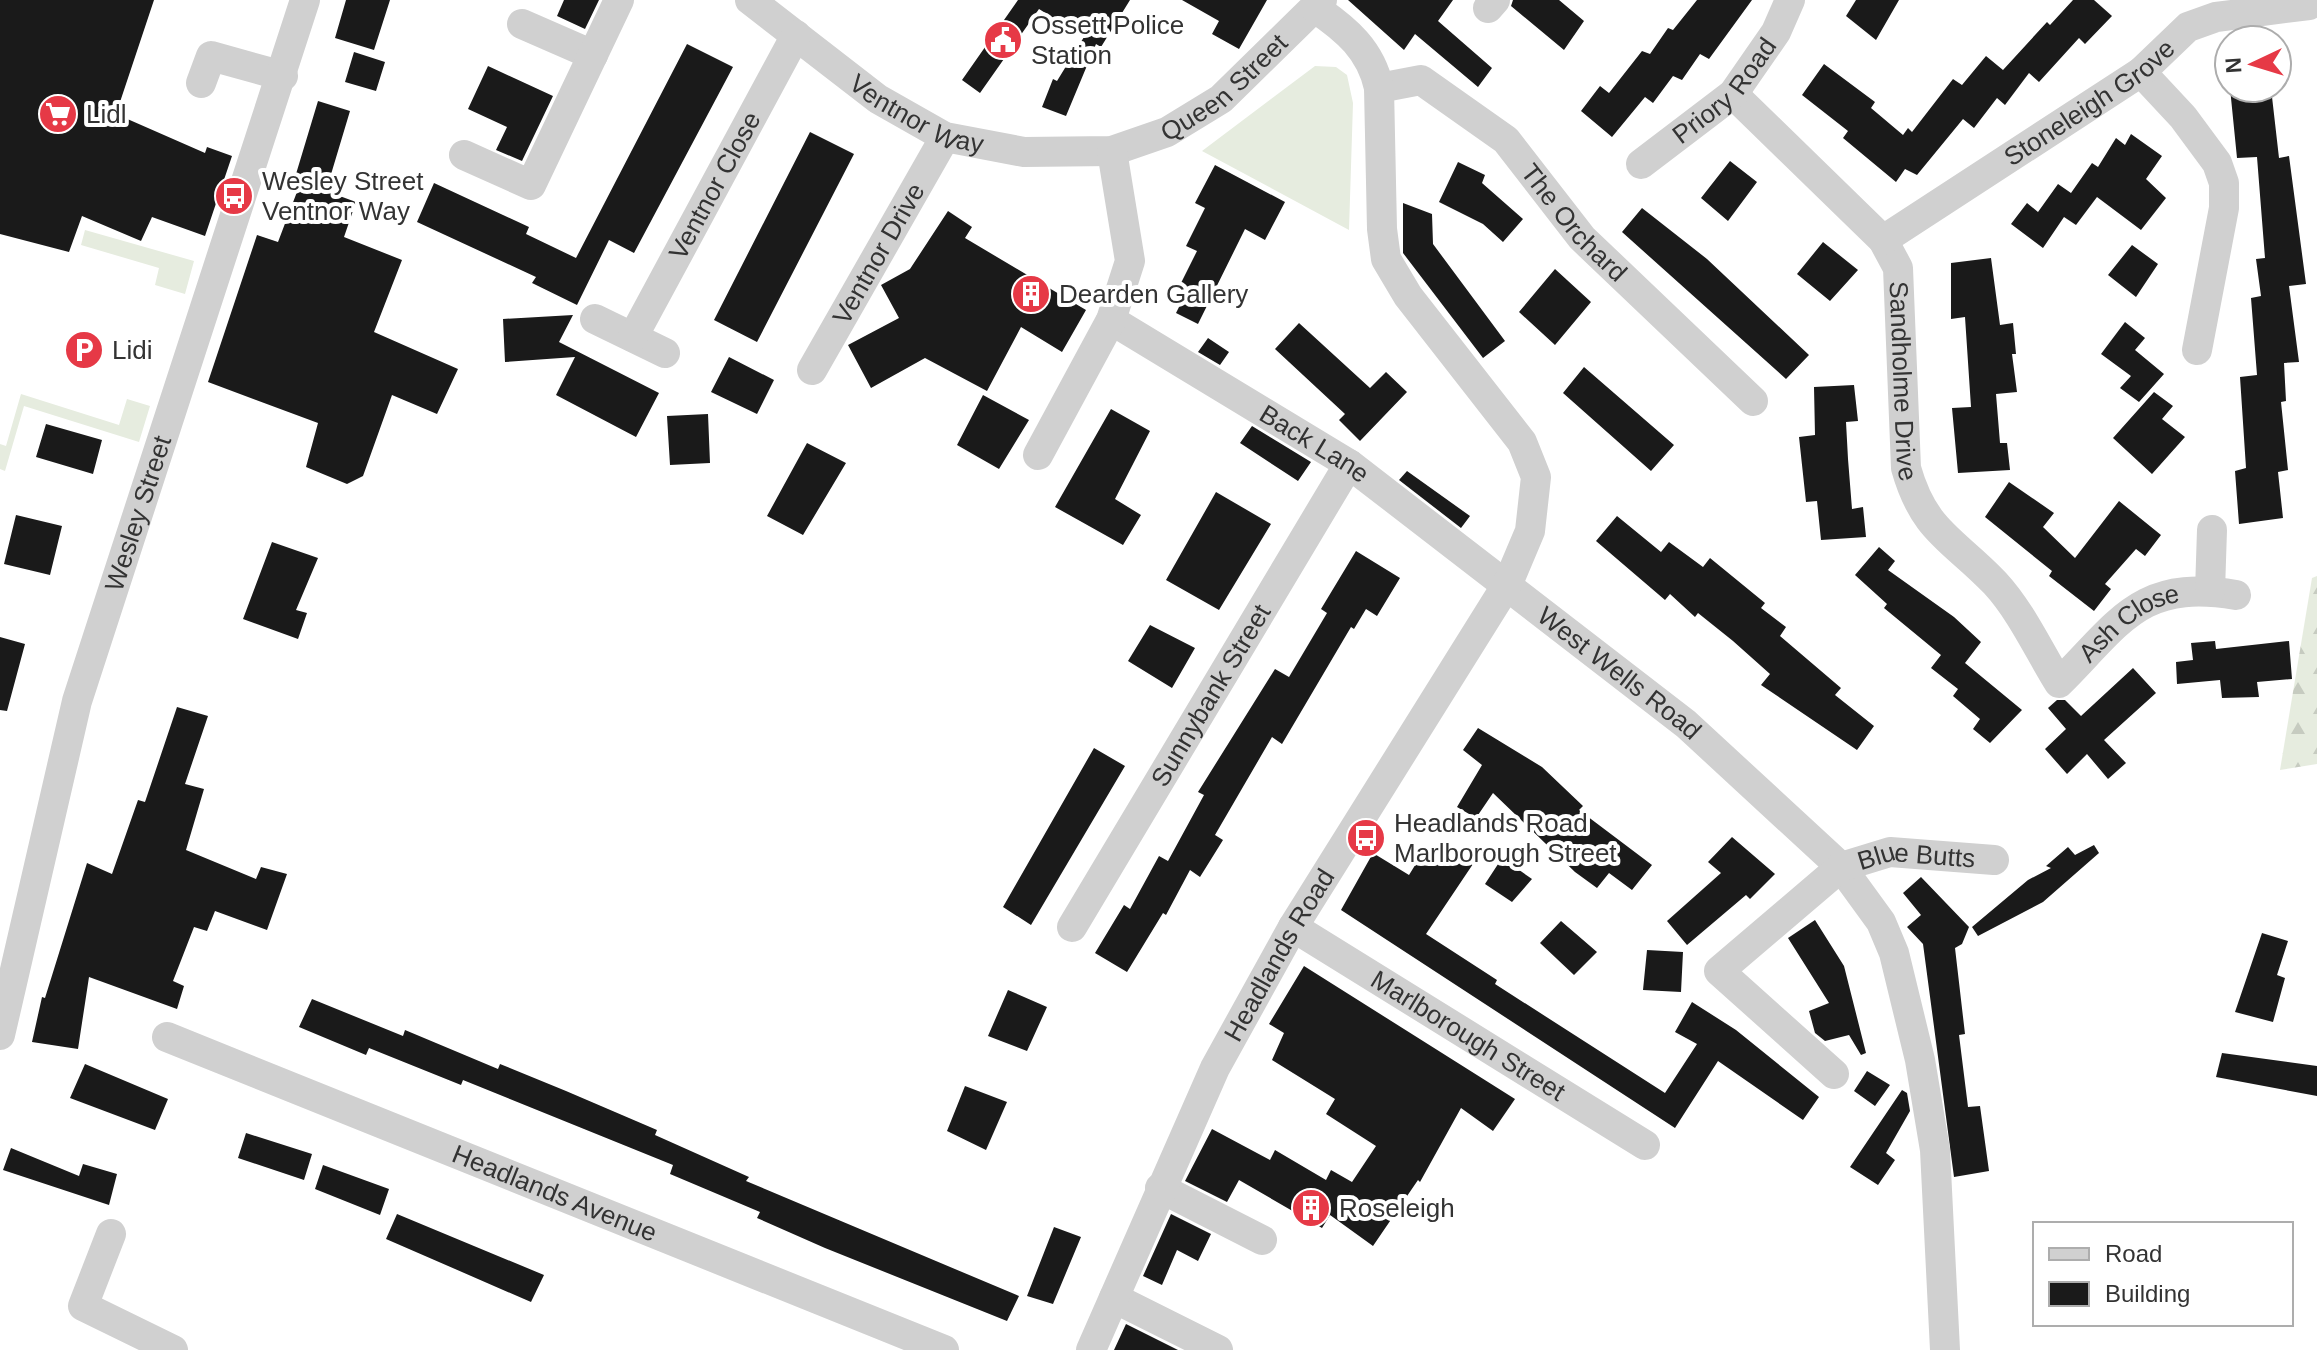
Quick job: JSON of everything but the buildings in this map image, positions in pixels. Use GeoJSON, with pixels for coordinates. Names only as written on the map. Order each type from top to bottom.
{"type":"FeatureCollection","features":[{"type":"Feature","properties":{"kind":"street","name":"Wesley Street"},"geometry":{"type":"LineString","coordinates":[[0,1035],[77,701],[283,76],[305,0]]}},
{"type":"Feature","properties":{"kind":"street"},"geometry":{"type":"LineString","coordinates":[[464,155],[531,185],[619,0]]}},
{"type":"Feature","properties":{"kind":"street","name":"Ventnor Way"},"geometry":{"type":"LineString","coordinates":[[750,0],[878,99],[945,137],[1024,152],[1112,151]]}},
{"type":"Feature","properties":{"kind":"street","name":"Priory Road"},"geometry":{"type":"LineString","coordinates":[[1641,164],[1733,94],[1776,32],[1790,0]]}},
{"type":"Feature","properties":{"kind":"street"},"geometry":{"type":"LineString","coordinates":[[1319,4],[1362,47],[1375,68],[1379,88],[1382,229],[1386,259],[1408,296],[1522,442],[1536,477],[1530,531],[1508,583]]}},
{"type":"Feature","properties":{"kind":"street","name":"Queen Street"},"geometry":{"type":"LineString","coordinates":[[1112,151],[1167,132],[1221,99],[1319,4]]}},
{"type":"Feature","properties":{"kind":"street","name":"Stoneleigh Grove"},"geometry":{"type":"LineString","coordinates":[[1883,240],[2141,72],[2188,27],[2216,17],[2309,5]]}},
{"type":"Feature","properties":{"kind":"street"},"geometry":{"type":"LineString","coordinates":[[522,24],[593,55]]}},
{"type":"Feature","properties":{"kind":"street","name":"Ventnor Close"},"geometry":{"type":"LineString","coordinates":[[633,337],[796,35]]}},
{"type":"Feature","properties":{"kind":"street"},"geometry":{"type":"LineString","coordinates":[[201,83],[211,56],[283,76]]}},
{"type":"Feature","properties":{"kind":"street"},"geometry":{"type":"LineString","coordinates":[[2141,72],[2183,117],[2217,163],[2224,183],[2224,208],[2193,290],[2197,350]]}},
{"type":"Feature","properties":{"kind":"street","name":"The Orchard"},"geometry":{"type":"LineString","coordinates":[[1379,88],[1421,80],[1506,140],[1582,238],[1753,401]]}},
{"type":"Feature","properties":{"kind":"street","name":"Sandholme Drive"},"geometry":{"type":"LineString","coordinates":[[1733,94],[1883,240],[1898,268],[1906,468],[1913,493],[1923,515],[1996,585],[2059,683]]}},
{"type":"Feature","properties":{"kind":"street","name":"Ventnor Drive"},"geometry":{"type":"LineString","coordinates":[[812,370],[945,137]]}},
{"type":"Feature","properties":{"kind":"street"},"geometry":{"type":"LineString","coordinates":[[1038,455],[1111,320],[1130,261],[1112,151]]}},
{"type":"Feature","properties":{"kind":"street"},"geometry":{"type":"LineString","coordinates":[[595,319],[665,353]]}},
{"type":"Feature","properties":{"kind":"street","name":"Back Lane"},"geometry":{"type":"LineString","coordinates":[[1111,320],[1349,464],[1508,583]]}},
{"type":"Feature","properties":{"kind":"street","name":"Sunnybank Street"},"geometry":{"type":"LineString","coordinates":[[1072,927],[1349,464]]}},
{"type":"Feature","properties":{"kind":"street","name":"Ash Close"},"geometry":{"type":"LineString","coordinates":[[2059,683],[2137,605],[2159,595],[2223,593],[2212,530]]}},
{"type":"Feature","properties":{"kind":"street","name":"West Wells Road"},"geometry":{"type":"LineString","coordinates":[[1508,583],[1686,724],[1841,867],[1881,922],[1894,953],[1920,1060],[1935,1150],[1945,1350]]}},
{"type":"Feature","properties":{"kind":"street","name":"Headlands Road"},"geometry":{"type":"LineString","coordinates":[[1091,1350],[1215,1068],[1293,927],[1508,583]]}},
{"type":"Feature","properties":{"kind":"street","name":"Blue Butts"},"geometry":{"type":"LineString","coordinates":[[1841,867],[1890,852],[1994,860]]}},
{"type":"Feature","properties":{"kind":"street"},"geometry":{"type":"LineString","coordinates":[[1834,1074],[1719,971],[1841,867]]}},
{"type":"Feature","properties":{"kind":"street","name":"Marlborough Street"},"geometry":{"type":"LineString","coordinates":[[1293,927],[1645,1145]]}},
{"type":"Feature","properties":{"kind":"street","name":"Headlands Avenue"},"geometry":{"type":"LineString","coordinates":[[167,1037],[944,1350]]}},
{"type":"Feature","properties":{"kind":"street"},"geometry":{"type":"LineString","coordinates":[[1160,1188],[1262,1240]]}},
{"type":"Feature","properties":{"kind":"street"},"geometry":{"type":"LineString","coordinates":[[111,1234],[83,1306],[137,1342],[173,1350]]}},
{"type":"Feature","properties":{"kind":"street"},"geometry":{"type":"LineString","coordinates":[[1114,1298],[1218,1350]]}},
{"type":"Feature","properties":{"kind":"green space"},"geometry":{"type":"Polygon","coordinates":[[[1315,66],[1336,67],[1347,75],[1353,103],[1349,230],[1202,151],[1315,66]]]}},
{"type":"Feature","properties":{"kind":"green space"},"geometry":{"type":"Polygon","coordinates":[[[85,230],[194,261],[185,294],[155,285],[159,268],[81,245],[85,230]]]}},
{"type":"Feature","properties":{"kind":"green space"},"geometry":{"type":"Polygon","coordinates":[[[21,394],[119,425],[127,399],[150,406],[139,442],[24,406],[5,471],[0,469],[0,444],[6,446],[21,394]]]}},
{"type":"Feature","properties":{"kind":"green space"},"geometry":{"type":"Polygon","coordinates":[[[2317,576],[2317,764],[2280,770],[2312,578],[2317,576]]]}},
{"type":"Feature","properties":{"kind":"place","name":"Ossett Police Station"},"geometry":{"type":"Point","coordinates":[1003,40]}},
{"type":"Feature","properties":{"kind":"place","name":"Lidl"},"geometry":{"type":"Point","coordinates":[58,114]}},
{"type":"Feature","properties":{"kind":"place","name":"Wesley Street Ventnor Way"},"geometry":{"type":"Point","coordinates":[234,196]}},
{"type":"Feature","properties":{"kind":"place","name":"Dearden Gallery"},"geometry":{"type":"Point","coordinates":[1031,294]}},
{"type":"Feature","properties":{"kind":"place","name":"Lidi"},"geometry":{"type":"Point","coordinates":[84,350]}},
{"type":"Feature","properties":{"kind":"place","name":"Headlands Road Marlborough Street"},"geometry":{"type":"Point","coordinates":[1366,838]}},
{"type":"Feature","properties":{"kind":"place","name":"Roseleigh"},"geometry":{"type":"Point","coordinates":[1311,1208]}}]}
